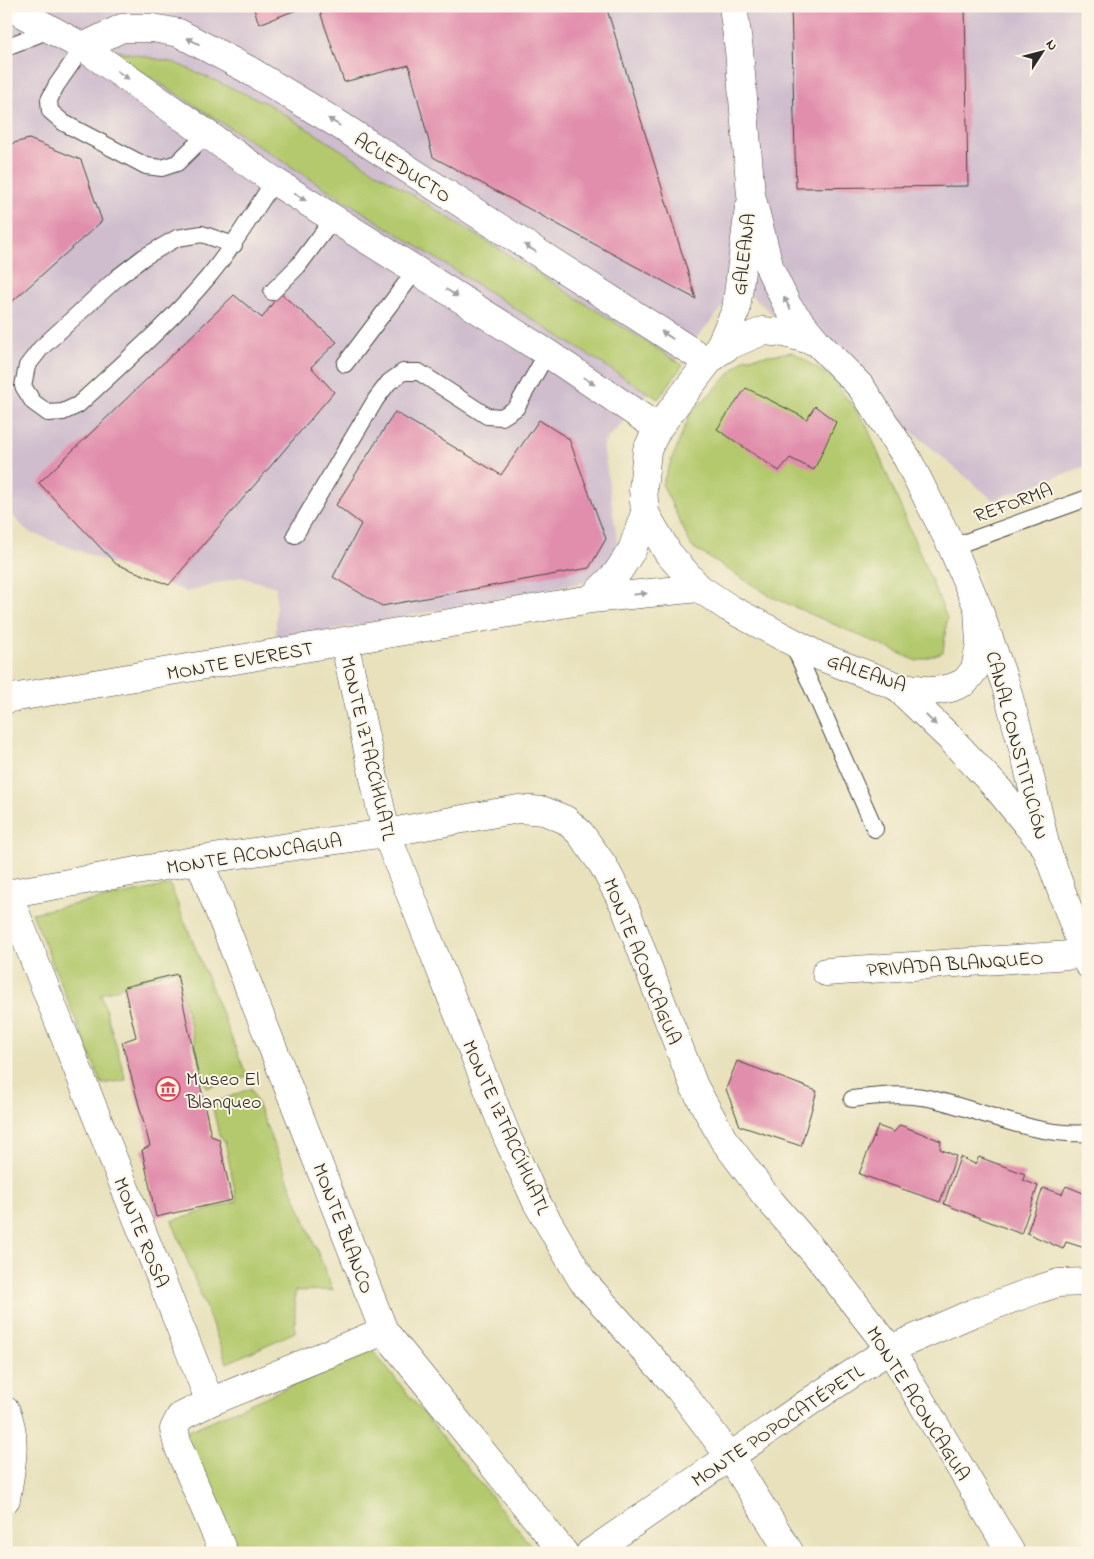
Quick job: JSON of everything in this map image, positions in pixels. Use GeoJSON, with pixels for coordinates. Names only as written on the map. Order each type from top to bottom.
{"type":"FeatureCollection","features":[{"type":"Feature","properties":{"kind":"street"},"geometry":{"type":"LineString","coordinates":[[8,6],[83,47],[274,180],[547,353],[658,428]]}},
{"type":"Feature","properties":{"kind":"street"},"geometry":{"type":"LineString","coordinates":[[733,6],[739,50],[751,194]]}},
{"type":"Feature","properties":{"kind":"street","name":"ACUEDUCTO"},"geometry":{"type":"LineString","coordinates":[[83,47],[122,28],[153,28],[179,33],[247,69],[338,124],[712,358]]}},
{"type":"Feature","properties":{"kind":"street","name":"GALEANA"},"geometry":{"type":"LineString","coordinates":[[751,194],[770,269],[788,307],[817,342],[861,387],[907,458],[952,547],[978,608],[980,645],[975,669],[965,682],[951,688],[933,691],[896,686],[819,656],[729,608],[699,588],[668,553],[645,513],[643,489],[647,450],[658,428],[712,358],[736,310],[751,194]]}},
{"type":"Feature","properties":{"kind":"street","name":"GALEANA"},"geometry":{"type":"LineString","coordinates":[[712,358],[730,345],[763,331],[786,333],[817,342]]}},
{"type":"Feature","properties":{"kind":"street"},"geometry":{"type":"LineString","coordinates":[[591,599],[617,573],[632,550],[645,513]]}},
{"type":"Feature","properties":{"kind":"street","name":"MONTE EVEREST"},"geometry":{"type":"LineString","coordinates":[[6,699],[591,599],[699,588]]}},
{"type":"Feature","properties":{"kind":"street","name":"CANAL CONSTITUCIÓN"},"geometry":{"type":"LineString","coordinates":[[978,608],[1005,684],[1027,763],[1046,848]]}},
{"type":"Feature","properties":{"kind":"street","name":"MONTE IZTACCÍHUATL"},"geometry":{"type":"LineString","coordinates":[[344,641],[386,833],[508,1139],[537,1203],[582,1280],[680,1390],[731,1458],[790,1553]]}},
{"type":"Feature","properties":{"kind":"street","name":"CANAL CONSTITUCIÓN"},"geometry":{"type":"LineString","coordinates":[[896,686],[950,738],[999,790],[1046,848]]}},
{"type":"Feature","properties":{"kind":"street","name":"MONTE ACONCAGUA"},"geometry":{"type":"LineString","coordinates":[[7,894],[199,860],[386,833],[518,809],[544,811],[566,820],[580,833],[603,865],[624,906],[694,1086],[722,1138],[766,1196],[820,1259],[890,1349],[1011,1553]]}},
{"type":"Feature","properties":{"kind":"street"},"geometry":{"type":"LineString","coordinates":[[1046,848],[1086,959]]}},
{"type":"Feature","properties":{"kind":"street","name":"MONTE BLANCO"},"geometry":{"type":"LineString","coordinates":[[199,860],[384,1331],[564,1553]]}},
{"type":"Feature","properties":{"kind":"street","name":"MONTE ROSA"},"geometry":{"type":"LineString","coordinates":[[7,894],[210,1402]]}},
{"type":"Feature","properties":{"kind":"street","name":"PRIVADA BLANQUEO"},"geometry":{"type":"LineString","coordinates":[[826,972],[1086,959]]}},
{"type":"Feature","properties":{"kind":"street","name":"MONTE POPOCATÉPETL"},"geometry":{"type":"LineString","coordinates":[[590,1553],[731,1458],[818,1396],[890,1349],[973,1313],[1036,1290],[1058,1283],[1088,1282]]}},
{"type":"Feature","properties":{"kind":"street"},"geometry":{"type":"LineString","coordinates":[[224,1553],[178,1446],[174,1429],[180,1417],[210,1402],[384,1331]]}},
{"type":"Feature","properties":{"kind":"street"},"geometry":{"type":"LineString","coordinates":[[6,1499],[13,1451],[9,1417]]}},
{"type":"Feature","properties":{"kind":"lane"},"geometry":{"type":"LineString","coordinates":[[6,47],[52,29]]}},
{"type":"Feature","properties":{"kind":"lane"},"geometry":{"type":"LineString","coordinates":[[83,47],[56,86],[49,100],[50,111],[64,123],[146,166],[162,168],[177,164],[207,134]]}},
{"type":"Feature","properties":{"kind":"lane"},"geometry":{"type":"LineString","coordinates":[[234,245],[202,234],[177,238],[144,257],[118,277],[41,348],[27,366],[23,386],[32,402],[48,413],[64,412],[78,405],[180,309],[234,245],[274,180]]}},
{"type":"Feature","properties":{"kind":"lane"},"geometry":{"type":"LineString","coordinates":[[272,292],[298,266],[334,218]]}},
{"type":"Feature","properties":{"kind":"lane"},"geometry":{"type":"LineString","coordinates":[[346,364],[416,270]]}},
{"type":"Feature","properties":{"kind":"lane"},"geometry":{"type":"LineString","coordinates":[[295,535],[376,399],[389,382],[403,372],[418,372],[487,416],[502,417],[516,408],[547,353]]}},
{"type":"Feature","properties":{"kind":"lane","name":"REFORMA"},"geometry":{"type":"LineString","coordinates":[[952,547],[1088,498]]}},
{"type":"Feature","properties":{"kind":"lane"},"geometry":{"type":"LineString","coordinates":[[792,642],[875,829]]}},
{"type":"Feature","properties":{"kind":"lane"},"geometry":{"type":"LineString","coordinates":[[852,1099],[892,1094],[927,1098],[1037,1129],[1078,1134],[1088,1133]]}},
{"type":"Feature","properties":{"kind":"shaded area"},"geometry":{"type":"Polygon","coordinates":[[[6,6],[1088,6],[1088,465],[993,500],[741,287],[603,444],[619,553],[600,579],[276,641],[276,587],[240,577],[187,592],[27,531],[6,508],[6,6]]]}},
{"type":"Feature","properties":{"kind":"green space"},"geometry":{"type":"Polygon","coordinates":[[[104,48],[175,63],[268,104],[683,365],[658,399],[104,48]]]}},
{"type":"Feature","properties":{"kind":"green space"},"geometry":{"type":"Polygon","coordinates":[[[793,352],[832,378],[866,424],[947,618],[943,652],[917,661],[772,597],[692,547],[662,484],[690,414],[745,358],[793,352]]]}},
{"type":"Feature","properties":{"kind":"green space"},"geometry":{"type":"Polygon","coordinates":[[[170,885],[247,1076],[206,1088],[176,969],[101,994],[126,1080],[102,1084],[32,913],[170,885]]]}},
{"type":"Feature","properties":{"kind":"green space"},"geometry":{"type":"Polygon","coordinates":[[[251,1088],[333,1290],[295,1291],[295,1332],[227,1363],[172,1221],[237,1201],[225,1142],[219,1135],[212,1104],[251,1088]]]}},
{"type":"Feature","properties":{"kind":"green space"},"geometry":{"type":"Polygon","coordinates":[[[372,1350],[537,1553],[234,1553],[184,1433],[372,1350]]]}},
{"type":"Feature","properties":{"kind":"building"},"geometry":{"type":"Polygon","coordinates":[[[253,6],[307,6],[259,24],[253,6]]]}},
{"type":"Feature","properties":{"kind":"building"},"geometry":{"type":"Polygon","coordinates":[[[318,6],[606,6],[696,299],[433,157],[409,65],[344,82],[318,6]]]}},
{"type":"Feature","properties":{"kind":"building"},"geometry":{"type":"Polygon","coordinates":[[[791,6],[965,6],[968,186],[796,188],[791,6]]]}},
{"type":"Feature","properties":{"kind":"building"},"geometry":{"type":"Polygon","coordinates":[[[29,139],[81,160],[102,221],[6,307],[6,145],[29,139]]]}},
{"type":"Feature","properties":{"kind":"building"},"geometry":{"type":"Polygon","coordinates":[[[280,293],[337,342],[311,367],[334,392],[169,585],[116,564],[39,483],[234,295],[262,318],[280,293]]]}},
{"type":"Feature","properties":{"kind":"building"},"geometry":{"type":"Polygon","coordinates":[[[746,388],[807,419],[815,406],[836,422],[814,470],[790,458],[779,471],[717,429],[746,388]]]}},
{"type":"Feature","properties":{"kind":"building"},"geometry":{"type":"Polygon","coordinates":[[[395,412],[501,475],[539,420],[569,439],[606,539],[589,568],[382,606],[333,577],[361,524],[336,505],[395,412]]]}},
{"type":"Feature","properties":{"kind":"building","name":"Museo El Blanqueo"},"geometry":{"type":"Polygon","coordinates":[[[177,974],[211,1136],[219,1139],[232,1200],[156,1217],[142,1150],[150,1146],[122,1042],[136,1037],[124,987],[177,974]]]}},
{"type":"Feature","properties":{"kind":"building"},"geometry":{"type":"Polygon","coordinates":[[[737,1061],[817,1091],[801,1146],[740,1126],[726,1089],[737,1061]]]}},
{"type":"Feature","properties":{"kind":"building"},"geometry":{"type":"Polygon","coordinates":[[[900,1125],[941,1141],[940,1149],[956,1156],[940,1202],[859,1174],[878,1126],[894,1132],[900,1125]]]}},
{"type":"Feature","properties":{"kind":"building"},"geometry":{"type":"Polygon","coordinates":[[[960,1157],[975,1164],[979,1157],[1025,1174],[1023,1180],[1038,1186],[1021,1234],[944,1204],[960,1157]]]}},
{"type":"Feature","properties":{"kind":"building"},"geometry":{"type":"Polygon","coordinates":[[[1066,1186],[1088,1195],[1088,1249],[1066,1242],[1063,1249],[1027,1233],[1043,1188],[1062,1194],[1066,1186]]]}},
{"type":"Feature","properties":{"kind":"place","name":"Museo El Blanqueo"},"geometry":{"type":"Point","coordinates":[168,1089]}}]}
